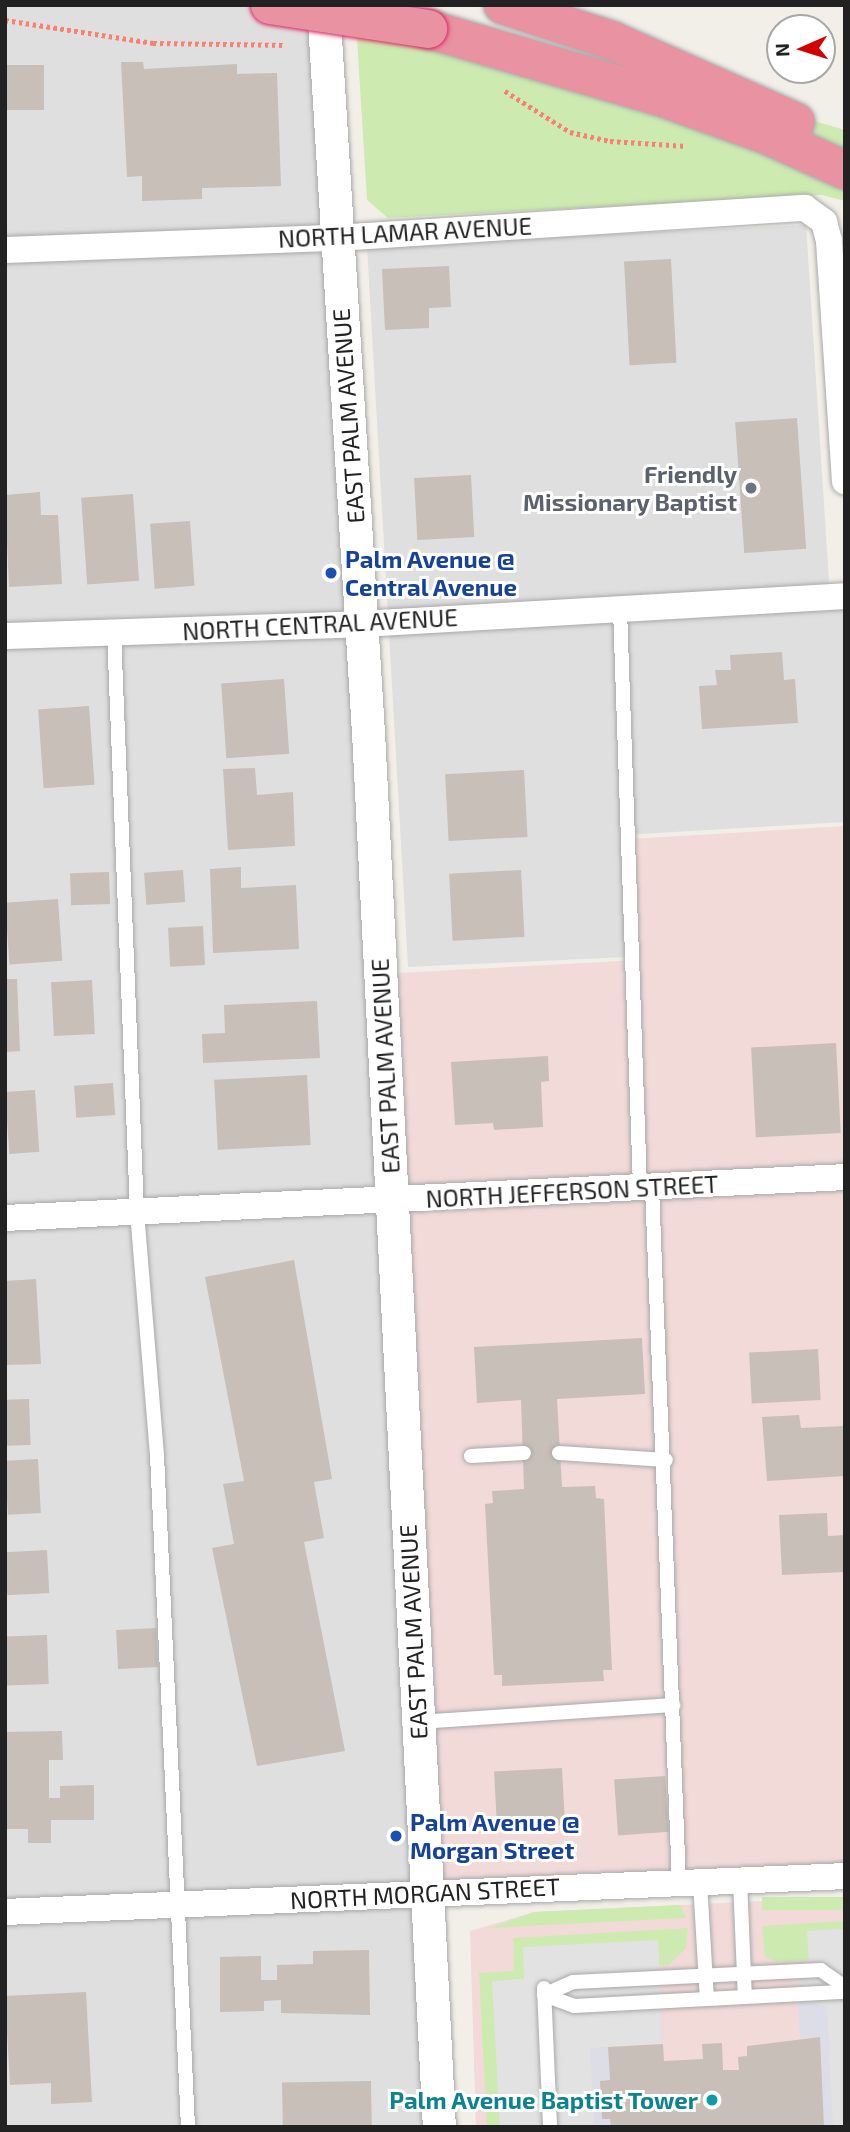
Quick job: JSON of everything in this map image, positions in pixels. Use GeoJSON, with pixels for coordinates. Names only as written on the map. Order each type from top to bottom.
{"type":"FeatureCollection","features":[{"type":"Feature","properties":{"kind":"highway"},"geometry":{"type":"LineString","coordinates":[[270,5],[428,29],[667,99],[767,135],[845,170]]}},
{"type":"Feature","properties":{"kind":"highway"},"geometry":{"type":"LineString","coordinates":[[503,5],[611,40],[845,145]]}},
{"type":"Feature","properties":{"kind":"street","name":"EAST PALM AVENUE"},"geometry":{"type":"LineString","coordinates":[[323,5],[362,624],[439,2127]]}},
{"type":"Feature","properties":{"kind":"street","name":"NORTH LAMAR AVENUE"},"geometry":{"type":"LineString","coordinates":[[5,250],[337,238],[805,208],[824,222],[829,241],[845,481]]}},
{"type":"Feature","properties":{"kind":"street","name":"NORTH CENTRAL AVENUE"},"geometry":{"type":"LineString","coordinates":[[5,636],[362,624],[845,596]]}},
{"type":"Feature","properties":{"kind":"street","name":"NORTH JEFFERSON STREET"},"geometry":{"type":"LineString","coordinates":[[5,1218],[845,1177]]}},
{"type":"Feature","properties":{"kind":"street","name":"NORTH MORGAN STREET"},"geometry":{"type":"LineString","coordinates":[[5,1912],[845,1876]]}},
{"type":"Feature","properties":{"kind":"lane"},"geometry":{"type":"LineString","coordinates":[[620,608],[646,1188],[666,1460],[673,1705],[690,1882],[706,1975],[707,1999]]}},
{"type":"Feature","properties":{"kind":"lane"},"geometry":{"type":"LineString","coordinates":[[114,632],[137,1212],[158,1455],[175,1904],[188,2127]]}},
{"type":"Feature","properties":{"kind":"lane"},"geometry":{"type":"LineString","coordinates":[[559,1452],[666,1460]]}},
{"type":"Feature","properties":{"kind":"lane"},"geometry":{"type":"LineString","coordinates":[[471,1456],[524,1453]]}},
{"type":"Feature","properties":{"kind":"lane"},"geometry":{"type":"LineString","coordinates":[[418,1723],[673,1705]]}},
{"type":"Feature","properties":{"kind":"lane"},"geometry":{"type":"LineString","coordinates":[[740,1880],[745,1997]]}},
{"type":"Feature","properties":{"kind":"lane"},"geometry":{"type":"LineString","coordinates":[[544,1991],[573,1982],[821,1970],[845,1989]]}},
{"type":"Feature","properties":{"kind":"lane"},"geometry":{"type":"LineString","coordinates":[[544,1991],[574,2006],[845,1989]]}},
{"type":"Feature","properties":{"kind":"lane"},"geometry":{"type":"LineString","coordinates":[[544,1991],[550,2127]]}},
{"type":"Feature","properties":{"kind":"path"},"geometry":{"type":"LineString","coordinates":[[5,20],[153,43],[258,48],[293,44]]}},
{"type":"Feature","properties":{"kind":"shaded area"},"geometry":{"type":"Polygon","coordinates":[[[5,5],[279,5],[317,10],[438,2127],[5,2127],[5,5]]]}},
{"type":"Feature","properties":{"kind":"shaded area"},"geometry":{"type":"Polygon","coordinates":[[[806,225],[830,597],[845,597],[845,822],[623,835],[628,957],[408,967],[367,246],[806,225]]]}},
{"type":"Feature","properties":{"kind":"shaded area"},"geometry":{"type":"Polygon","coordinates":[[[845,826],[845,1864],[439,1888],[403,1194],[398,973],[640,960],[630,839],[845,826]]]}},
{"type":"Feature","properties":{"kind":"shaded area"},"geometry":{"type":"Polygon","coordinates":[[[845,1897],[845,2127],[476,2127],[470,1931],[534,1912],[845,1897]]]}},
{"type":"Feature","properties":{"kind":"shaded area"},"geometry":{"type":"Polygon","coordinates":[[[845,1929],[845,2127],[833,2127],[827,2007],[798,2003],[797,1980],[810,1979],[807,1931],[845,1929]]]}},
{"type":"Feature","properties":{"kind":"shaded area"},"geometry":{"type":"Polygon","coordinates":[[[658,1940],[663,2044],[590,2048],[594,2127],[500,2127],[492,1981],[524,1979],[523,1947],[658,1940]]]}},
{"type":"Feature","properties":{"kind":"shaded area"},"geometry":{"type":"Polygon","coordinates":[[[811,2002],[827,2007],[833,2127],[824,2127],[819,2037],[800,2038],[798,2003],[811,2002]]]}},
{"type":"Feature","properties":{"kind":"shaded area"},"geometry":{"type":"Polygon","coordinates":[[[608,2047],[610,2080],[600,2081],[602,2119],[610,2119],[611,2127],[594,2127],[590,2048],[608,2047]]]}},
{"type":"Feature","properties":{"kind":"green space"},"geometry":{"type":"Polygon","coordinates":[[[356,23],[780,111],[845,130],[845,201],[822,195],[388,218],[367,200],[356,23]]]}},
{"type":"Feature","properties":{"kind":"green space"},"geometry":{"type":"Polygon","coordinates":[[[762,1897],[845,1897],[845,1910],[762,1910],[762,1897]]]}},
{"type":"Feature","properties":{"kind":"green space"},"geometry":{"type":"Polygon","coordinates":[[[680,1905],[686,1918],[490,1928],[534,1912],[680,1905]]]}},
{"type":"Feature","properties":{"kind":"green space"},"geometry":{"type":"Polygon","coordinates":[[[845,1921],[845,1929],[808,1931],[809,1960],[777,1962],[765,1957],[762,1926],[845,1921]]]}},
{"type":"Feature","properties":{"kind":"green space"},"geometry":{"type":"Polygon","coordinates":[[[688,1928],[686,1948],[669,1965],[659,1965],[658,1941],[524,1979],[493,1982],[500,2127],[487,2127],[479,1973],[514,1971],[513,1938],[688,1928]]]}},
{"type":"Feature","properties":{"kind":"building"},"geometry":{"type":"Polygon","coordinates":[[[121,62],[143,62],[144,69],[237,64],[237,74],[277,73],[281,186],[202,188],[202,199],[142,201],[142,176],[127,177],[121,62]]]}},
{"type":"Feature","properties":{"kind":"building"},"geometry":{"type":"Polygon","coordinates":[[[5,65],[44,65],[44,110],[5,110],[5,65]]]}},
{"type":"Feature","properties":{"kind":"building"},"geometry":{"type":"Polygon","coordinates":[[[671,259],[676,363],[630,365],[624,261],[671,259]]]}},
{"type":"Feature","properties":{"kind":"building"},"geometry":{"type":"Polygon","coordinates":[[[449,266],[451,307],[429,308],[429,328],[385,330],[382,269],[449,266]]]}},
{"type":"Feature","properties":{"kind":"building"},"geometry":{"type":"Polygon","coordinates":[[[797,418],[806,549],[744,553],[735,422],[797,418]]]}},
{"type":"Feature","properties":{"kind":"building"},"geometry":{"type":"Polygon","coordinates":[[[471,475],[474,537],[417,540],[414,478],[471,475]]]}},
{"type":"Feature","properties":{"kind":"building"},"geometry":{"type":"Polygon","coordinates":[[[40,492],[41,515],[58,515],[62,584],[9,587],[5,495],[40,492]]]}},
{"type":"Feature","properties":{"kind":"building"},"geometry":{"type":"Polygon","coordinates":[[[133,494],[139,581],[87,584],[81,498],[133,494]]]}},
{"type":"Feature","properties":{"kind":"building"},"geometry":{"type":"Polygon","coordinates":[[[190,521],[195,586],[155,589],[150,524],[190,521]]]}},
{"type":"Feature","properties":{"kind":"building"},"geometry":{"type":"Polygon","coordinates":[[[782,652],[784,680],[795,679],[798,723],[702,729],[699,686],[717,685],[715,670],[731,670],[730,655],[782,652]]]}},
{"type":"Feature","properties":{"kind":"building"},"geometry":{"type":"Polygon","coordinates":[[[284,679],[289,754],[226,758],[221,683],[284,679]]]}},
{"type":"Feature","properties":{"kind":"building"},"geometry":{"type":"Polygon","coordinates":[[[89,706],[95,785],[44,788],[38,710],[89,706]]]}},
{"type":"Feature","properties":{"kind":"building"},"geometry":{"type":"Polygon","coordinates":[[[255,768],[257,795],[293,792],[295,846],[228,850],[223,769],[255,768]]]}},
{"type":"Feature","properties":{"kind":"building"},"geometry":{"type":"Polygon","coordinates":[[[524,770],[528,837],[449,841],[445,774],[524,770]]]}},
{"type":"Feature","properties":{"kind":"building"},"geometry":{"type":"Polygon","coordinates":[[[241,867],[241,888],[296,885],[299,949],[213,953],[210,869],[241,867]]]}},
{"type":"Feature","properties":{"kind":"building"},"geometry":{"type":"Polygon","coordinates":[[[183,870],[185,902],[146,905],[144,873],[183,870]]]}},
{"type":"Feature","properties":{"kind":"building"},"geometry":{"type":"Polygon","coordinates":[[[521,870],[525,937],[453,941],[449,874],[521,870]]]}},
{"type":"Feature","properties":{"kind":"building"},"geometry":{"type":"Polygon","coordinates":[[[109,872],[110,904],[71,905],[70,873],[109,872]]]}},
{"type":"Feature","properties":{"kind":"building"},"geometry":{"type":"Polygon","coordinates":[[[58,899],[62,961],[9,965],[5,903],[58,899]]]}},
{"type":"Feature","properties":{"kind":"building"},"geometry":{"type":"Polygon","coordinates":[[[203,926],[205,965],[170,967],[168,928],[203,926]]]}},
{"type":"Feature","properties":{"kind":"building"},"geometry":{"type":"Polygon","coordinates":[[[5,979],[17,979],[20,1051],[5,1052],[5,979]]]}},
{"type":"Feature","properties":{"kind":"building"},"geometry":{"type":"Polygon","coordinates":[[[92,980],[95,1034],[54,1036],[51,982],[92,980]]]}},
{"type":"Feature","properties":{"kind":"building"},"geometry":{"type":"Polygon","coordinates":[[[317,1001],[320,1058],[203,1063],[202,1034],[225,1033],[224,1005],[317,1001]]]}},
{"type":"Feature","properties":{"kind":"building"},"geometry":{"type":"Polygon","coordinates":[[[836,1043],[841,1133],[756,1137],[751,1047],[836,1043]]]}},
{"type":"Feature","properties":{"kind":"building"},"geometry":{"type":"Polygon","coordinates":[[[548,1056],[549,1081],[541,1082],[543,1127],[494,1130],[493,1123],[455,1125],[451,1062],[548,1056]]]}},
{"type":"Feature","properties":{"kind":"building"},"geometry":{"type":"Polygon","coordinates":[[[307,1075],[311,1145],[218,1150],[214,1080],[307,1075]]]}},
{"type":"Feature","properties":{"kind":"building"},"geometry":{"type":"Polygon","coordinates":[[[113,1083],[115,1115],[76,1118],[74,1086],[113,1083]]]}},
{"type":"Feature","properties":{"kind":"building"},"geometry":{"type":"Polygon","coordinates":[[[35,1090],[39,1152],[9,1154],[5,1092],[35,1090]]]}},
{"type":"Feature","properties":{"kind":"building"},"geometry":{"type":"Polygon","coordinates":[[[294,1260],[332,1479],[314,1482],[324,1538],[304,1542],[345,1751],[257,1766],[212,1548],[234,1544],[223,1484],[244,1481],[205,1277],[294,1260]]]}},
{"type":"Feature","properties":{"kind":"building"},"geometry":{"type":"Polygon","coordinates":[[[36,1279],[41,1364],[5,1365],[5,1281],[36,1279]]]}},
{"type":"Feature","properties":{"kind":"building"},"geometry":{"type":"Polygon","coordinates":[[[642,1338],[645,1394],[557,1399],[562,1487],[595,1486],[596,1498],[604,1499],[612,1670],[603,1670],[604,1681],[502,1686],[502,1675],[494,1675],[485,1504],[493,1503],[492,1491],[524,1489],[521,1400],[477,1403],[474,1347],[642,1338]]]}},
{"type":"Feature","properties":{"kind":"building"},"geometry":{"type":"Polygon","coordinates":[[[818,1349],[821,1400],[752,1404],[749,1353],[818,1349]]]}},
{"type":"Feature","properties":{"kind":"building"},"geometry":{"type":"Polygon","coordinates":[[[29,1399],[31,1445],[7,1446],[5,1400],[29,1399]]]}},
{"type":"Feature","properties":{"kind":"building"},"geometry":{"type":"Polygon","coordinates":[[[799,1415],[801,1428],[845,1426],[845,1476],[767,1481],[762,1417],[799,1415]]]}},
{"type":"Feature","properties":{"kind":"building"},"geometry":{"type":"Polygon","coordinates":[[[38,1459],[41,1513],[8,1515],[5,1461],[38,1459]]]}},
{"type":"Feature","properties":{"kind":"building"},"geometry":{"type":"Polygon","coordinates":[[[827,1513],[828,1536],[845,1535],[845,1572],[782,1575],[779,1515],[827,1513]]]}},
{"type":"Feature","properties":{"kind":"building"},"geometry":{"type":"Polygon","coordinates":[[[47,1550],[49,1593],[7,1595],[5,1552],[47,1550]]]}},
{"type":"Feature","properties":{"kind":"building"},"geometry":{"type":"Polygon","coordinates":[[[156,1628],[158,1667],[118,1669],[116,1630],[156,1628]]]}},
{"type":"Feature","properties":{"kind":"building"},"geometry":{"type":"Polygon","coordinates":[[[47,1635],[49,1684],[7,1685],[5,1636],[47,1635]]]}},
{"type":"Feature","properties":{"kind":"building"},"geometry":{"type":"Polygon","coordinates":[[[62,1731],[63,1760],[49,1760],[49,1798],[60,1798],[60,1786],[94,1785],[94,1820],[51,1820],[51,1843],[28,1843],[28,1829],[5,1829],[5,1732],[62,1731]]]}},
{"type":"Feature","properties":{"kind":"building"},"geometry":{"type":"Polygon","coordinates":[[[562,1768],[565,1825],[497,1828],[494,1772],[562,1768]]]}},
{"type":"Feature","properties":{"kind":"building"},"geometry":{"type":"Polygon","coordinates":[[[665,1776],[669,1832],[618,1835],[614,1780],[665,1776]]]}},
{"type":"Feature","properties":{"kind":"building"},"geometry":{"type":"Polygon","coordinates":[[[369,1950],[370,2015],[281,2013],[281,2000],[264,2001],[264,2011],[220,2012],[220,1957],[261,1956],[261,1980],[277,1980],[277,1965],[313,1964],[313,1951],[369,1950]]]}},
{"type":"Feature","properties":{"kind":"building"},"geometry":{"type":"Polygon","coordinates":[[[86,1992],[92,2102],[51,2104],[51,2083],[10,2085],[5,1996],[86,1992]]]}},
{"type":"Feature","properties":{"kind":"building","name":"Palm Avenue Baptist Tower"},"geometry":{"type":"Polygon","coordinates":[[[820,2037],[824,2127],[611,2127],[610,2119],[602,2119],[600,2081],[610,2080],[608,2047],[663,2044],[664,2061],[703,2059],[702,2044],[722,2043],[723,2070],[739,2070],[738,2057],[747,2056],[747,2046],[820,2037]]]}},
{"type":"Feature","properties":{"kind":"building"},"geometry":{"type":"Polygon","coordinates":[[[371,2081],[372,2127],[283,2127],[282,2083],[371,2081]]]}},
{"type":"Feature","properties":{"kind":"place","name":"Friendly Missionary Baptist"},"geometry":{"type":"Point","coordinates":[751,488]}},
{"type":"Feature","properties":{"kind":"place","name":"Palm Avenue @ Central Avenue"},"geometry":{"type":"Point","coordinates":[331,573]}},
{"type":"Feature","properties":{"kind":"place","name":"Palm Avenue @ Morgan Street"},"geometry":{"type":"Point","coordinates":[396,1836]}},
{"type":"Feature","properties":{"kind":"place","name":"Palm Avenue Baptist Tower"},"geometry":{"type":"Point","coordinates":[712,2100]}}]}
